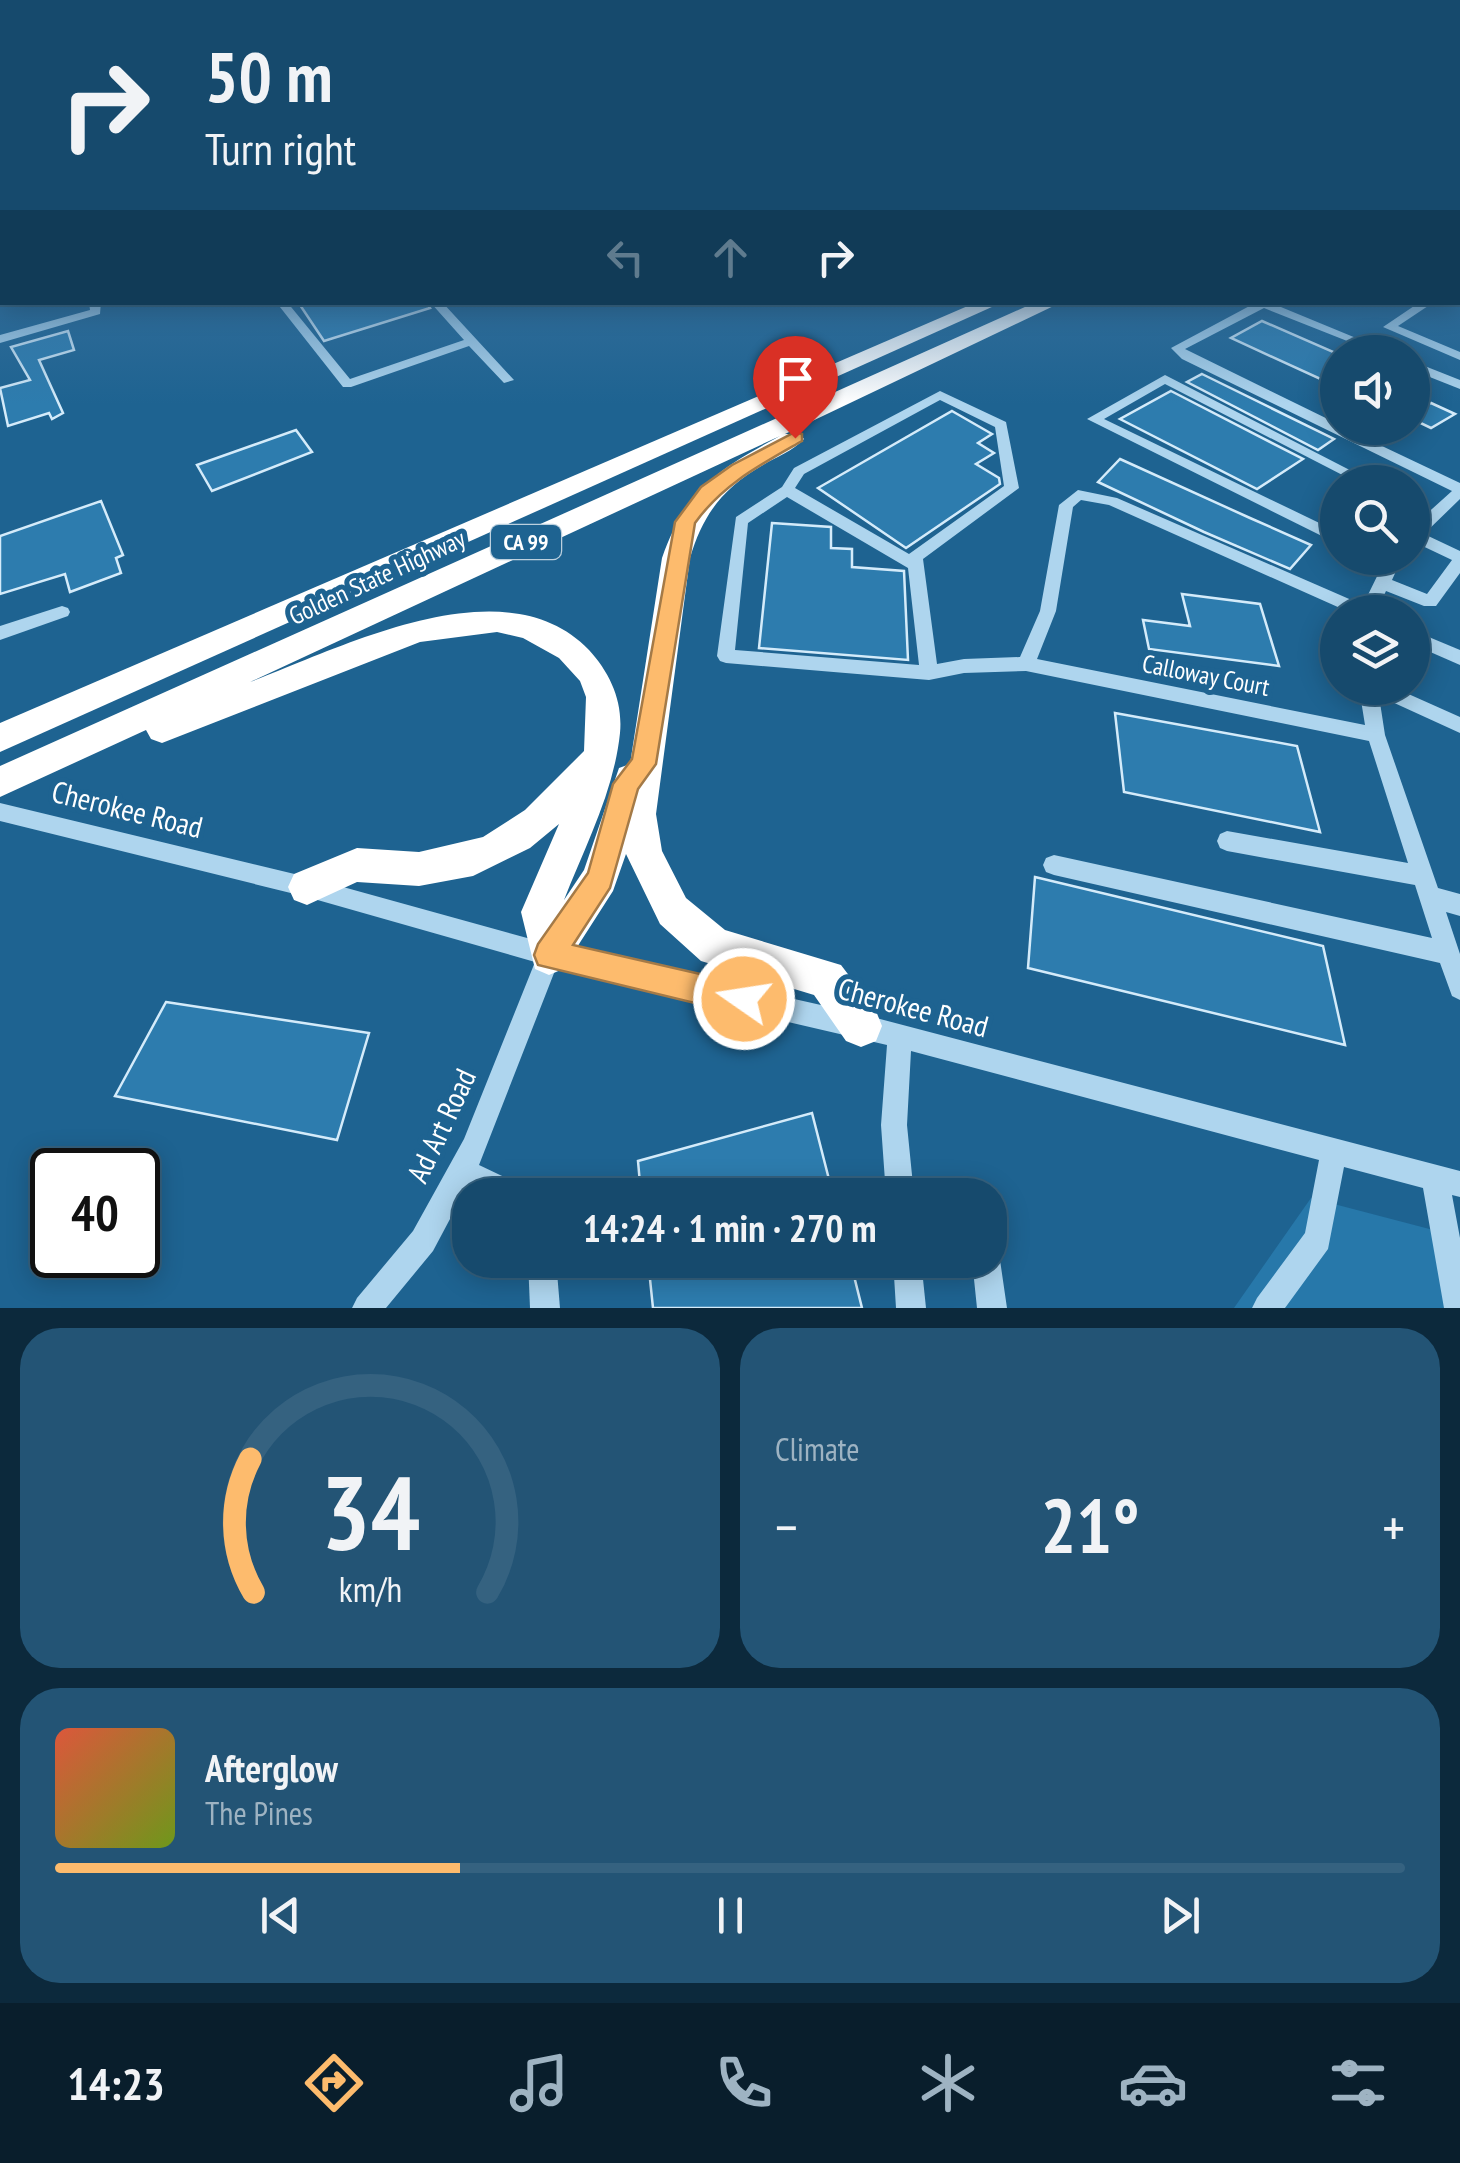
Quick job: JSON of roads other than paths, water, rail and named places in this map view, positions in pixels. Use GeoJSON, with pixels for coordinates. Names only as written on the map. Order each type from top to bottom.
{"type":"FeatureCollection","features":[{"type":"Feature","properties":{"kind":"highway","name":"Golden State Highway"},"geometry":{"type":"LineString","coordinates":[[0,738],[987,305]]}},
{"type":"Feature","properties":{"kind":"highway","name":"Golden State Highway"},"geometry":{"type":"LineString","coordinates":[[0,782],[1045,305]]}},
{"type":"Feature","properties":{"kind":"highway"},"geometry":{"type":"LineString","coordinates":[[854,391],[852,406],[738,469],[708,492],[685,522],[638,814],[644,854],[673,911],[715,947],[827,978],[861,1026]]}},
{"type":"Feature","properties":{"kind":"highway"},"geometry":{"type":"LineString","coordinates":[[40,764],[104,752],[417,631],[497,621],[531,629],[570,650],[592,674],[602,697],[604,729],[596,776],[540,912],[549,955]]}},
{"type":"Feature","properties":{"kind":"highway"},"geometry":{"type":"LineString","coordinates":[[307,887],[362,864],[417,869],[464,862],[498,848],[540,824],[599,753]]}},
{"type":"Feature","properties":{"kind":"highway"},"geometry":{"type":"LineString","coordinates":[[549,955],[600,879],[626,784],[644,764]]}},
{"type":"Feature","properties":{"kind":"street"},"geometry":{"type":"LineString","coordinates":[[0,339],[96,312],[95,305]]}},
{"type":"Feature","properties":{"kind":"street"},"geometry":{"type":"LineString","coordinates":[[284,305],[347,384],[472,342]]}},
{"type":"Feature","properties":{"kind":"street"},"geometry":{"type":"LineString","coordinates":[[438,305],[508,380]]}},
{"type":"Feature","properties":{"kind":"street"},"geometry":{"type":"LineString","coordinates":[[1261,305],[1177,348],[1320,420]]}},
{"type":"Feature","properties":{"kind":"street"},"geometry":{"type":"LineString","coordinates":[[1266,305],[1341,335]]}},
{"type":"Feature","properties":{"kind":"street"},"geometry":{"type":"LineString","coordinates":[[1424,305],[1389,327],[1460,356]]}},
{"type":"Feature","properties":{"kind":"street"},"geometry":{"type":"LineString","coordinates":[[1430,372],[1460,385]]}},
{"type":"Feature","properties":{"kind":"street"},"geometry":{"type":"LineString","coordinates":[[1320,530],[1094,419],[1164,379],[1333,465]]}},
{"type":"Feature","properties":{"kind":"street"},"geometry":{"type":"LineString","coordinates":[[916,564],[788,490],[799,472],[940,395],[1001,425],[1012,488],[915,557],[916,564],[928,673]]}},
{"type":"Feature","properties":{"kind":"street"},"geometry":{"type":"LineString","coordinates":[[1370,445],[1460,490],[1430,518]]}},
{"type":"Feature","properties":{"kind":"street","name":"Calloway Court"},"geometry":{"type":"LineString","coordinates":[[788,490],[741,521],[726,656],[928,673],[964,666],[1026,664],[1376,735]]}},
{"type":"Feature","properties":{"kind":"street"},"geometry":{"type":"LineString","coordinates":[[1026,664],[1048,612],[1066,505],[1078,495],[1112,501],[1327,595]]}},
{"type":"Feature","properties":{"kind":"street"},"geometry":{"type":"LineString","coordinates":[[1381,582],[1430,602],[1460,559],[1430,544]]}},
{"type":"Feature","properties":{"kind":"street"},"geometry":{"type":"LineString","coordinates":[[1374,595],[1383,575]]}},
{"type":"Feature","properties":{"kind":"street"},"geometry":{"type":"LineString","coordinates":[[0,633],[62,612]]}},
{"type":"Feature","properties":{"kind":"street"},"geometry":{"type":"LineString","coordinates":[[1430,644],[1460,658]]}},
{"type":"Feature","properties":{"kind":"street"},"geometry":{"type":"LineString","coordinates":[[1371,705],[1376,735],[1460,988]]}},
{"type":"Feature","properties":{"kind":"street"},"geometry":{"type":"LineString","coordinates":[[1415,705],[1460,726]]}},
{"type":"Feature","properties":{"kind":"street","name":"Cherokee Road"},"geometry":{"type":"LineString","coordinates":[[0,812],[307,887],[549,955],[861,1026],[1448,1181]]}},
{"type":"Feature","properties":{"kind":"street"},"geometry":{"type":"LineString","coordinates":[[1226,841],[1426,886],[1460,906]]}},
{"type":"Feature","properties":{"kind":"street"},"geometry":{"type":"LineString","coordinates":[[1054,865],[1448,953]]}},
{"type":"Feature","properties":{"kind":"street","name":"Ad Art Road"},"geometry":{"type":"LineString","coordinates":[[367,1308],[422,1240],[462,1170],[549,955]]}},
{"type":"Feature","properties":{"kind":"street"},"geometry":{"type":"LineString","coordinates":[[899,1178],[894,1126],[900,1038]]}},
{"type":"Feature","properties":{"kind":"street"},"geometry":{"type":"LineString","coordinates":[[1267,1308],[1318,1240],[1334,1151]]}},
{"type":"Feature","properties":{"kind":"street"},"geometry":{"type":"LineString","coordinates":[[462,1170],[478,1178]]}},
{"type":"Feature","properties":{"kind":"street"},"geometry":{"type":"LineString","coordinates":[[1448,1181],[1459,1308]]}},
{"type":"Feature","properties":{"kind":"street"},"geometry":{"type":"LineString","coordinates":[[543,1278],[545,1308]]}},
{"type":"Feature","properties":{"kind":"street"},"geometry":{"type":"LineString","coordinates":[[908,1278],[911,1308]]}},
{"type":"Feature","properties":{"kind":"street"},"geometry":{"type":"LineString","coordinates":[[988,1278],[992,1308]]}}]}
